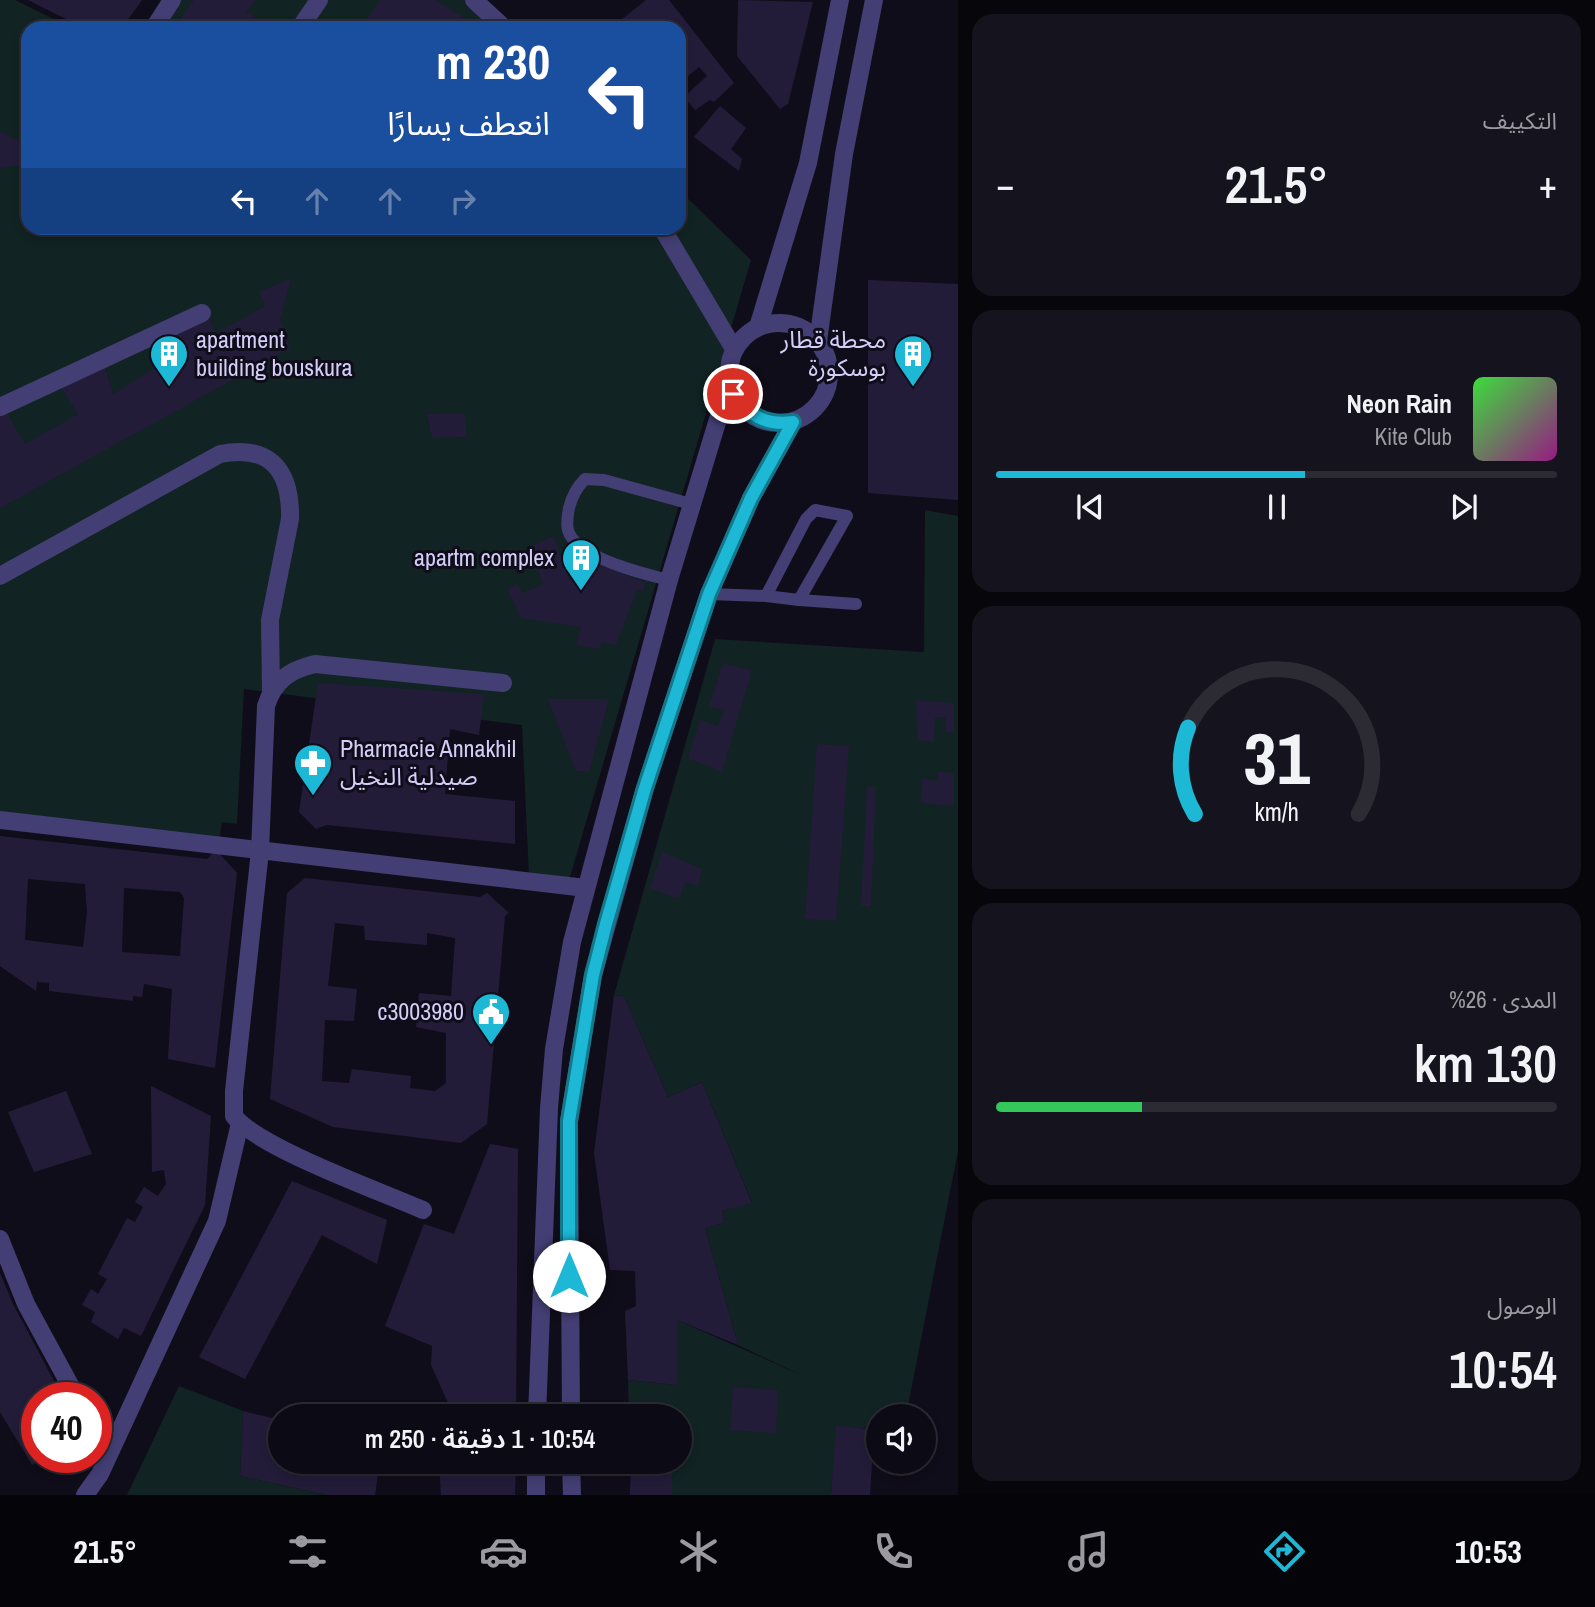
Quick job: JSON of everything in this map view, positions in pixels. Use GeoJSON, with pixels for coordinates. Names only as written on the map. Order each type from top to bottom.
{"type":"FeatureCollection","features":[{"type":"Feature","properties":{"kind":"street"},"geometry":{"type":"LineString","coordinates":[[158,21],[173,0]]}},
{"type":"Feature","properties":{"kind":"street"},"geometry":{"type":"LineString","coordinates":[[305,21],[319,0]]}},
{"type":"Feature","properties":{"kind":"street"},"geometry":{"type":"LineString","coordinates":[[474,0],[496,21]]}},
{"type":"Feature","properties":{"kind":"street"},"geometry":{"type":"LineString","coordinates":[[758,327],[808,163],[840,0]]}},
{"type":"Feature","properties":{"kind":"street"},"geometry":{"type":"LineString","coordinates":[[818,341],[844,154],[874,0]]}},
{"type":"Feature","properties":{"kind":"street"},"geometry":{"type":"LineString","coordinates":[[666,235],[734,349]]}},
{"type":"Feature","properties":{"kind":"street"},"geometry":{"type":"LineString","coordinates":[[0,407],[202,313]]}},
{"type":"Feature","properties":{"kind":"street"},"geometry":{"type":"LineString","coordinates":[[537,1404],[545,1164],[551,1084],[569,956],[669,580],[729,383],[729,366],[734,349],[758,327],[784,323],[804,330],[818,341],[829,365],[827,390],[818,405],[793,422],[751,498],[709,594],[613,898],[593,975],[569,1121],[571,1404]]}},
{"type":"Feature","properties":{"kind":"street"},"geometry":{"type":"LineString","coordinates":[[729,383],[743,409],[765,422],[793,422]]}},
{"type":"Feature","properties":{"kind":"street"},"geometry":{"type":"LineString","coordinates":[[0,576],[220,454],[242,450],[258,453],[287,481],[290,519],[270,620],[271,690],[266,706],[260,851],[233,1101],[234,1116],[240,1123],[279,1147],[423,1210]]}},
{"type":"Feature","properties":{"kind":"street"},"geometry":{"type":"LineString","coordinates":[[271,690],[291,672],[315,664],[503,683]]}},
{"type":"Feature","properties":{"kind":"street"},"geometry":{"type":"LineString","coordinates":[[0,820],[586,888]]}},
{"type":"Feature","properties":{"kind":"street"},"geometry":{"type":"LineString","coordinates":[[85,1495],[100,1474],[217,1221],[240,1123]]}},
{"type":"Feature","properties":{"kind":"street"},"geometry":{"type":"LineString","coordinates":[[0,1239],[26,1304],[68,1382]]}},
{"type":"Feature","properties":{"kind":"street"},"geometry":{"type":"LineString","coordinates":[[536,1474],[536,1495]]}},
{"type":"Feature","properties":{"kind":"street"},"geometry":{"type":"LineString","coordinates":[[571,1474],[572,1495]]}},
{"type":"Feature","properties":{"kind":"lane"},"geometry":{"type":"LineString","coordinates":[[669,580],[596,556],[576,543],[568,530],[571,500],[576,487],[585,479],[604,480],[691,504]]}},
{"type":"Feature","properties":{"kind":"lane"},"geometry":{"type":"LineString","coordinates":[[766,596],[806,519],[815,510],[847,516],[799,600]]}},
{"type":"Feature","properties":{"kind":"lane"},"geometry":{"type":"LineString","coordinates":[[709,594],[856,604]]}},
{"type":"Feature","properties":{"kind":"shaded area"},"geometry":{"type":"Polygon","coordinates":[[[0,0],[15,0],[58,21],[21,21],[21,235],[686,235],[686,197],[751,260],[569,880],[529,876],[522,725],[244,689],[237,824],[222,822],[218,848],[0,811],[0,0]]]}},
{"type":"Feature","properties":{"kind":"shaded area"},"geometry":{"type":"Polygon","coordinates":[[[166,0],[485,0],[507,21],[152,21],[166,0]]]}},
{"type":"Feature","properties":{"kind":"shaded area"},"geometry":{"type":"Polygon","coordinates":[[[925,510],[958,516],[958,1151],[908,1404],[866,1404],[866,1429],[837,1426],[831,1495],[672,1495],[672,1474],[692,1474],[692,1404],[629,1404],[628,1380],[677,1385],[677,1320],[801,1375],[738,1345],[705,1228],[724,1223],[722,1211],[752,1202],[702,1082],[668,1097],[624,996],[614,995],[715,639],[924,652],[925,510]]]}},
{"type":"Feature","properties":{"kind":"shaded area"},"geometry":{"type":"Polygon","coordinates":[[[179,1386],[243,1411],[240,1476],[327,1495],[127,1495],[179,1386]]]}},
{"type":"Feature","properties":{"kind":"building"},"geometry":{"type":"Polygon","coordinates":[[[28,0],[142,0],[127,21],[70,21],[28,0]]]}},
{"type":"Feature","properties":{"kind":"building"},"geometry":{"type":"Polygon","coordinates":[[[194,0],[256,0],[246,12],[261,21],[179,21],[194,0]]]}},
{"type":"Feature","properties":{"kind":"building"},"geometry":{"type":"Polygon","coordinates":[[[380,0],[436,0],[468,21],[366,21],[380,0]]]}},
{"type":"Feature","properties":{"kind":"building"},"geometry":{"type":"Polygon","coordinates":[[[646,0],[669,0],[685,21],[620,21],[646,0]]]}},
{"type":"Feature","properties":{"kind":"building"},"geometry":{"type":"Polygon","coordinates":[[[738,0],[813,2],[788,104],[780,109],[737,56],[738,0]]]}},
{"type":"Feature","properties":{"kind":"building"},"geometry":{"type":"Polygon","coordinates":[[[686,22],[734,83],[714,102],[710,100],[695,110],[686,99],[686,95],[707,76],[699,67],[686,78],[686,22]]]}},
{"type":"Feature","properties":{"kind":"building"},"geometry":{"type":"Polygon","coordinates":[[[720,106],[746,128],[731,149],[742,159],[739,171],[694,137],[720,106]]]}},
{"type":"Feature","properties":{"kind":"building"},"geometry":{"type":"Polygon","coordinates":[[[0,132],[21,142],[21,166],[0,167],[0,132]]]}},
{"type":"Feature","properties":{"kind":"building","name":"apartment building bouskura"},"geometry":{"type":"Polygon","coordinates":[[[291,278],[280,319],[290,348],[0,508],[0,410],[4,408],[25,444],[78,414],[58,383],[103,363],[113,394],[172,357],[159,339],[207,314],[216,334],[265,306],[259,292],[291,278]]]}},
{"type":"Feature","properties":{"kind":"building","name":"محطة قطار بوسكورة"},"geometry":{"type":"Polygon","coordinates":[[[868,280],[958,284],[958,500],[868,493],[868,280]]]}},
{"type":"Feature","properties":{"kind":"building"},"geometry":{"type":"Polygon","coordinates":[[[464,413],[467,437],[432,438],[427,414],[464,413]]]}},
{"type":"Feature","properties":{"kind":"building","name":"apartm complex"},"geometry":{"type":"Polygon","coordinates":[[[554,536],[569,581],[571,575],[589,579],[593,562],[646,583],[643,591],[637,590],[616,645],[602,642],[599,649],[576,645],[581,627],[521,618],[508,590],[517,584],[523,593],[543,584],[530,547],[554,536]]]}},
{"type":"Feature","properties":{"kind":"building"},"geometry":{"type":"Polygon","coordinates":[[[723,663],[752,670],[722,771],[688,759],[700,720],[718,726],[724,710],[709,706],[723,663]]]}},
{"type":"Feature","properties":{"kind":"building"},"geometry":{"type":"Polygon","coordinates":[[[318,683],[484,694],[479,735],[450,729],[445,794],[515,801],[515,844],[327,825],[316,829],[299,812],[318,683]]]}},
{"type":"Feature","properties":{"kind":"building"},"geometry":{"type":"Polygon","coordinates":[[[548,699],[609,699],[589,772],[576,771],[548,699]]]}},
{"type":"Feature","properties":{"kind":"building"},"geometry":{"type":"Polygon","coordinates":[[[916,700],[954,703],[954,733],[946,732],[946,717],[935,717],[934,742],[918,740],[916,700]]]}},
{"type":"Feature","properties":{"kind":"building"},"geometry":{"type":"Polygon","coordinates":[[[817,744],[849,746],[836,921],[805,919],[817,744]]]}},
{"type":"Feature","properties":{"kind":"building"},"geometry":{"type":"Polygon","coordinates":[[[938,771],[954,773],[954,806],[921,803],[922,778],[937,781],[938,771]]]}},
{"type":"Feature","properties":{"kind":"building"},"geometry":{"type":"Polygon","coordinates":[[[867,787],[876,787],[871,906],[861,906],[867,787]]]}},
{"type":"Feature","properties":{"kind":"building"},"geometry":{"type":"Polygon","coordinates":[[[0,836],[207,859],[216,850],[237,873],[215,1068],[168,1059],[172,989],[144,984],[142,997],[133,996],[133,1001],[49,991],[49,983],[37,982],[36,991],[0,966],[0,836]],[[28,879],[25,940],[83,947],[87,912],[85,884],[28,879]],[[124,888],[122,952],[180,956],[184,898],[180,892],[124,888]]]}},
{"type":"Feature","properties":{"kind":"building"},"geometry":{"type":"Polygon","coordinates":[[[662,852],[702,869],[698,886],[685,882],[679,899],[650,888],[662,852]]]}},
{"type":"Feature","properties":{"kind":"building"},"geometry":{"type":"Polygon","coordinates":[[[305,878],[480,897],[487,893],[509,913],[505,916],[487,1124],[461,1143],[333,1127],[270,1099],[287,893],[305,878]],[[335,923],[328,986],[357,989],[354,1021],[325,1020],[322,1081],[349,1083],[352,1069],[411,1076],[410,1088],[435,1091],[446,1083],[446,1033],[416,1027],[419,993],[451,996],[455,938],[427,933],[427,945],[365,940],[364,926],[335,923]]]}},
{"type":"Feature","properties":{"kind":"building"},"geometry":{"type":"Polygon","coordinates":[[[614,995],[624,996],[668,1097],[702,1082],[752,1203],[722,1211],[724,1223],[705,1228],[738,1345],[677,1320],[677,1385],[628,1380],[625,1311],[636,1306],[635,1271],[610,1270],[594,1153],[614,995]]]}},
{"type":"Feature","properties":{"kind":"building"},"geometry":{"type":"Polygon","coordinates":[[[151,1086],[211,1116],[205,1205],[141,1336],[124,1328],[118,1339],[91,1322],[95,1312],[82,1305],[91,1289],[98,1294],[107,1279],[98,1274],[127,1218],[135,1222],[143,1207],[135,1202],[144,1187],[158,1196],[166,1184],[164,1170],[152,1172],[151,1086]]]}},
{"type":"Feature","properties":{"kind":"building"},"geometry":{"type":"Polygon","coordinates":[[[66,1091],[92,1154],[34,1172],[8,1112],[66,1091]]]}},
{"type":"Feature","properties":{"kind":"building"},"geometry":{"type":"Polygon","coordinates":[[[490,1144],[518,1149],[516,1404],[449,1404],[431,1365],[432,1346],[385,1326],[424,1224],[454,1234],[490,1144]]]}},
{"type":"Feature","properties":{"kind":"building"},"geometry":{"type":"Polygon","coordinates":[[[292,1181],[387,1220],[377,1264],[322,1235],[245,1379],[199,1357],[292,1181]]]}},
{"type":"Feature","properties":{"kind":"building"},"geometry":{"type":"Polygon","coordinates":[[[0,1273],[13,1304],[54,1382],[21,1382],[21,1447],[0,1412],[0,1273]]]}},
{"type":"Feature","properties":{"kind":"building"},"geometry":{"type":"Polygon","coordinates":[[[733,1387],[778,1390],[776,1433],[730,1430],[733,1387]]]}},
{"type":"Feature","properties":{"kind":"building"},"geometry":{"type":"Polygon","coordinates":[[[243,1411],[268,1417],[268,1474],[378,1474],[375,1495],[327,1495],[240,1476],[243,1411]]]}},
{"type":"Feature","properties":{"kind":"building"},"geometry":{"type":"Polygon","coordinates":[[[836,1425],[866,1429],[866,1474],[871,1474],[870,1495],[831,1495],[836,1425]]]}},
{"type":"Feature","properties":{"kind":"building"},"geometry":{"type":"Polygon","coordinates":[[[440,1474],[516,1474],[515,1495],[441,1495],[440,1474]]]}},
{"type":"Feature","properties":{"kind":"building"},"geometry":{"type":"Polygon","coordinates":[[[631,1474],[672,1474],[672,1495],[630,1495],[631,1474]]]}},
{"type":"Feature","properties":{"kind":"place","name":"apartment building bouskura"},"geometry":{"type":"Point","coordinates":[169,388]}},
{"type":"Feature","properties":{"kind":"place","name":"محطة قطار بوسكورة"},"geometry":{"type":"Point","coordinates":[913,388]}},
{"type":"Feature","properties":{"kind":"place","name":"apartm complex"},"geometry":{"type":"Point","coordinates":[581,592]}},
{"type":"Feature","properties":{"kind":"place","name":"Pharmacie Annakhil صيدلية النخيل"},"geometry":{"type":"Point","coordinates":[313,797]}},
{"type":"Feature","properties":{"kind":"place","name":"c3003980"},"geometry":{"type":"Point","coordinates":[491,1046]}},
{"type":"Feature","properties":{"kind":"route"},"geometry":{"type":"LineString","coordinates":[[569,1276],[569,1121],[593,975],[606,924],[645,788],[709,594],[727,547],[793,422],[765,422],[743,409],[733,394]]}}]}
